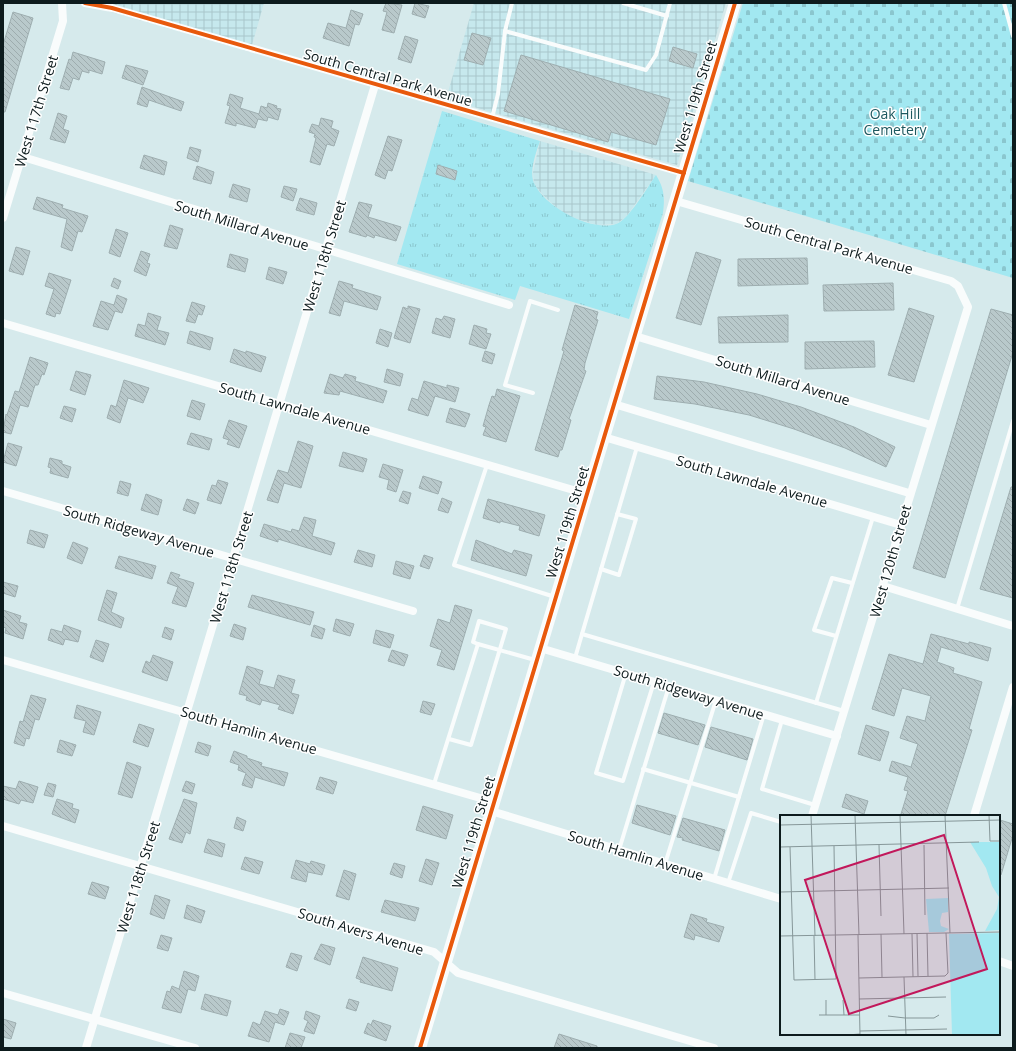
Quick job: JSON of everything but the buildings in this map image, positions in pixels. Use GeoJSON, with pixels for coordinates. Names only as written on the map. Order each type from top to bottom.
{"type":"FeatureCollection","features":[{"type":"Feature","properties":{"kind":"street","name":"West 117th Street"},"geometry":{"type":"LineString","coordinates":[[3,218],[23,157],[63,22],[62,3]]}},
{"type":"Feature","properties":{"kind":"street","name":"South Central Park Avenue"},"geometry":{"type":"LineString","coordinates":[[85,3],[112,8],[684,173]]}},
{"type":"Feature","properties":{"kind":"street","name":"West 119th Street"},"geometry":{"type":"LineString","coordinates":[[420,1048],[735,3]]}},
{"type":"Feature","properties":{"kind":"street","name":"West 118th Street"},"geometry":{"type":"LineString","coordinates":[[86,1048],[327,251],[375,85]]}},
{"type":"Feature","properties":{"kind":"street","name":"South Millard Avenue"},"geometry":{"type":"LineString","coordinates":[[23,157],[327,251],[508,304]]}},
{"type":"Feature","properties":{"kind":"street","name":"South Central Park Avenue"},"geometry":{"type":"LineString","coordinates":[[676,201],[951,281],[958,286],[968,307]]}},
{"type":"Feature","properties":{"kind":"street","name":"West 120th Street"},"geometry":{"type":"LineString","coordinates":[[812,815],[883,586],[909,493],[968,307]]}},
{"type":"Feature","properties":{"kind":"street","name":"South Lawndale Avenue"},"geometry":{"type":"LineString","coordinates":[[3,323],[587,494]]}},
{"type":"Feature","properties":{"kind":"street","name":"South Millard Avenue"},"geometry":{"type":"LineString","coordinates":[[635,336],[931,425]]}},
{"type":"Feature","properties":{"kind":"street"},"geometry":{"type":"LineString","coordinates":[[614,404],[909,493]]}},
{"type":"Feature","properties":{"kind":"street","name":"South Lawndale Avenue"},"geometry":{"type":"LineString","coordinates":[[604,437],[901,525]]}},
{"type":"Feature","properties":{"kind":"street","name":"South Ridgeway Avenue"},"geometry":{"type":"LineString","coordinates":[[3,491],[413,611]]}},
{"type":"Feature","properties":{"kind":"street"},"geometry":{"type":"LineString","coordinates":[[883,586],[1013,626]]}},
{"type":"Feature","properties":{"kind":"street","name":"South Ridgeway Avenue"},"geometry":{"type":"LineString","coordinates":[[540,648],[837,736]]}},
{"type":"Feature","properties":{"kind":"street","name":"South Hamlin Avenue"},"geometry":{"type":"LineString","coordinates":[[3,660],[434,784],[493,807],[619,850],[780,899]]}},
{"type":"Feature","properties":{"kind":"street"},"geometry":{"type":"LineString","coordinates":[[974,815],[1013,686]]}},
{"type":"Feature","properties":{"kind":"street","name":"South Avers Avenue"},"geometry":{"type":"LineString","coordinates":[[3,826],[141,865],[434,952],[458,973],[714,1048]]}},
{"type":"Feature","properties":{"kind":"street"},"geometry":{"type":"LineString","coordinates":[[1000,962],[1013,966]]}},
{"type":"Feature","properties":{"kind":"street"},"geometry":{"type":"LineString","coordinates":[[3,993],[195,1048]]}},
{"type":"Feature","properties":{"kind":"lane"},"geometry":{"type":"LineString","coordinates":[[492,118],[498,94],[505,31],[512,3]]}},
{"type":"Feature","properties":{"kind":"lane"},"geometry":{"type":"LineString","coordinates":[[623,3],[667,16]]}},
{"type":"Feature","properties":{"kind":"lane"},"geometry":{"type":"LineString","coordinates":[[505,31],[646,70],[656,55],[670,3]]}},
{"type":"Feature","properties":{"kind":"lane"},"geometry":{"type":"LineString","coordinates":[[1004,3],[1013,36]]}},
{"type":"Feature","properties":{"kind":"lane"},"geometry":{"type":"LineString","coordinates":[[533,393],[505,384],[530,301],[558,310]]}},
{"type":"Feature","properties":{"kind":"lane"},"geometry":{"type":"LineString","coordinates":[[957,609],[1013,421]]}},
{"type":"Feature","properties":{"kind":"lane"},"geometry":{"type":"LineString","coordinates":[[574,658],[637,447]]}},
{"type":"Feature","properties":{"kind":"lane"},"geometry":{"type":"LineString","coordinates":[[487,464],[454,565],[556,597]]}},
{"type":"Feature","properties":{"kind":"lane"},"geometry":{"type":"LineString","coordinates":[[601,569],[620,575],[636,519],[617,514]]}},
{"type":"Feature","properties":{"kind":"lane"},"geometry":{"type":"LineString","coordinates":[[816,703],[873,517]]}},
{"type":"Feature","properties":{"kind":"lane"},"geometry":{"type":"LineString","coordinates":[[836,636],[814,630],[832,578],[852,583]]}},
{"type":"Feature","properties":{"kind":"lane"},"geometry":{"type":"LineString","coordinates":[[449,739],[471,745],[499,650],[506,629],[479,620],[473,642],[478,644],[499,650],[537,661]]}},
{"type":"Feature","properties":{"kind":"lane"},"geometry":{"type":"LineString","coordinates":[[582,634],[844,711]]}},
{"type":"Feature","properties":{"kind":"lane"},"geometry":{"type":"LineString","coordinates":[[434,784],[478,644]]}},
{"type":"Feature","properties":{"kind":"lane"},"geometry":{"type":"LineString","coordinates":[[626,674],[596,773],[623,781],[654,682]]}},
{"type":"Feature","properties":{"kind":"lane"},"geometry":{"type":"LineString","coordinates":[[619,850],[669,686]]}},
{"type":"Feature","properties":{"kind":"lane"},"geometry":{"type":"LineString","coordinates":[[665,864],[716,700]]}},
{"type":"Feature","properties":{"kind":"lane"},"geometry":{"type":"LineString","coordinates":[[714,879],[764,714]]}},
{"type":"Feature","properties":{"kind":"lane"},"geometry":{"type":"LineString","coordinates":[[782,720],[762,789],[816,805]]}},
{"type":"Feature","properties":{"kind":"lane"},"geometry":{"type":"LineString","coordinates":[[643,769],[739,797]]}},
{"type":"Feature","properties":{"kind":"lane"},"geometry":{"type":"LineString","coordinates":[[728,882],[750,813],[780,822]]}},
{"type":"Feature","properties":{"kind":"shaded area"},"geometry":{"type":"Polygon","coordinates":[[[80,3],[264,3],[250,52],[80,3]]]}},
{"type":"Feature","properties":{"kind":"shaded area"},"geometry":{"type":"Polygon","coordinates":[[[474,3],[726,3],[677,165],[446,99],[474,3]]]}},
{"type":"Feature","properties":{"kind":"shaded area"},"geometry":{"type":"Polygon","coordinates":[[[540,141],[656,175],[626,217],[616,224],[597,225],[577,219],[560,211],[534,185],[533,172],[540,141]]]}},
{"type":"Feature","properties":{"kind":"green space","name":"Oak Hill Cemetery"},"geometry":{"type":"Polygon","coordinates":[[[743,3],[1013,3],[1013,278],[688,181],[743,3]]]}},
{"type":"Feature","properties":{"kind":"green space"},"geometry":{"type":"Polygon","coordinates":[[[442,111],[540,141],[532,169],[535,185],[549,202],[570,216],[582,221],[606,226],[616,224],[621,221],[632,210],[656,175],[661,184],[663,193],[663,213],[629,319],[520,286],[515,300],[397,264],[442,111]]]}},
{"type":"Feature","properties":{"kind":"cycle path"},"geometry":{"type":"LineString","coordinates":[[85,3],[112,8],[684,173]]}},
{"type":"Feature","properties":{"kind":"cycle path"},"geometry":{"type":"LineString","coordinates":[[420,1048],[735,3]]}}]}
